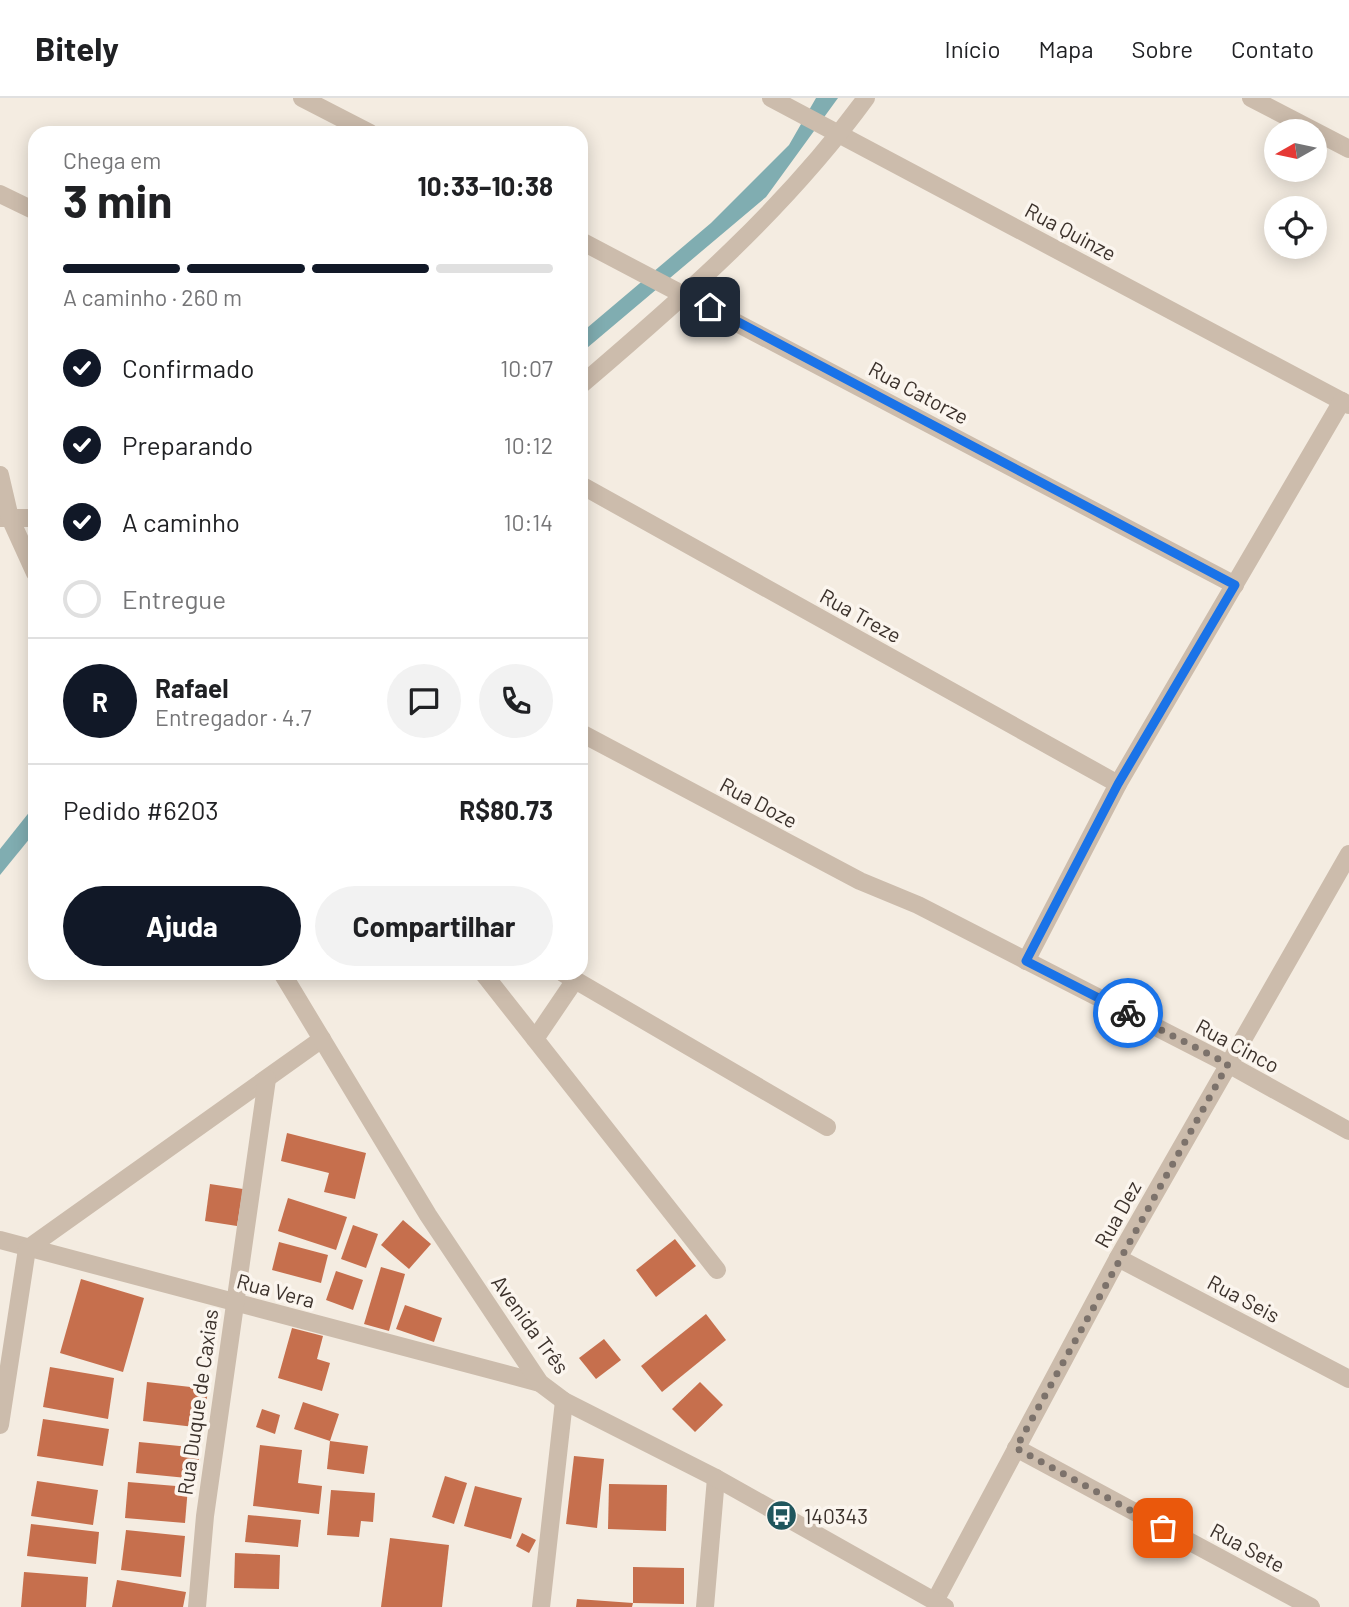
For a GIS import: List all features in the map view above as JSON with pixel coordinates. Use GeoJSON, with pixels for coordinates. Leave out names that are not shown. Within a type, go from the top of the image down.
{"type":"FeatureCollection","features":[{"type":"Feature","properties":{"kind":"street"},"geometry":{"type":"LineString","coordinates":[[302,98],[356,126]]}},
{"type":"Feature","properties":{"kind":"street"},"geometry":{"type":"LineString","coordinates":[[588,379],[729,256],[833,131],[866,98]]}},
{"type":"Feature","properties":{"kind":"street"},"geometry":{"type":"LineString","coordinates":[[1251,98],[1349,149]]}},
{"type":"Feature","properties":{"kind":"street","name":"Rua Quinze"},"geometry":{"type":"LineString","coordinates":[[778,102],[1345,403]]}},
{"type":"Feature","properties":{"kind":"street"},"geometry":{"type":"LineString","coordinates":[[0,194],[28,208]]}},
{"type":"Feature","properties":{"kind":"street","name":"Rua Catorze"},"geometry":{"type":"LineString","coordinates":[[588,245],[1235,585]]}},
{"type":"Feature","properties":{"kind":"street"},"geometry":{"type":"LineString","coordinates":[[1026,961],[1118,784],[1345,403]]}},
{"type":"Feature","properties":{"kind":"street"},"geometry":{"type":"LineString","coordinates":[[0,475],[5,518],[28,560]]}},
{"type":"Feature","properties":{"kind":"street","name":"Rua Treze"},"geometry":{"type":"LineString","coordinates":[[588,489],[1118,784]]}},
{"type":"Feature","properties":{"kind":"street"},"geometry":{"type":"LineString","coordinates":[[5,518],[28,518]]}},
{"type":"Feature","properties":{"kind":"street","name":"Rua Doze"},"geometry":{"type":"LineString","coordinates":[[588,737],[860,881],[918,905]]}},
{"type":"Feature","properties":{"kind":"street","name":"Rua Dez"},"geometry":{"type":"LineString","coordinates":[[940,1604],[1016,1448],[1118,1258],[1228,1064],[1342,883],[1349,854]]}},
{"type":"Feature","properties":{"kind":"street","name":"Rua Cinco"},"geometry":{"type":"LineString","coordinates":[[918,905],[1228,1064],[1349,1130]]}},
{"type":"Feature","properties":{"kind":"street","name":"Avenida Três"},"geometry":{"type":"LineString","coordinates":[[286,980],[428,1215],[540,1383],[564,1401],[716,1478],[940,1604]]}},
{"type":"Feature","properties":{"kind":"street"},"geometry":{"type":"LineString","coordinates":[[489,980],[717,1270]]}},
{"type":"Feature","properties":{"kind":"street"},"geometry":{"type":"LineString","coordinates":[[535,1039],[567,980]]}},
{"type":"Feature","properties":{"kind":"street"},"geometry":{"type":"LineString","coordinates":[[574,980],[827,1127]]}},
{"type":"Feature","properties":{"kind":"street"},"geometry":{"type":"LineString","coordinates":[[0,1425],[27,1249],[323,1039]]}},
{"type":"Feature","properties":{"kind":"street","name":"Rua Duque de Caxias"},"geometry":{"type":"LineString","coordinates":[[197,1607],[205,1516],[267,1079]]}},
{"type":"Feature","properties":{"kind":"street","name":"Rua Vera"},"geometry":{"type":"LineString","coordinates":[[0,1240],[540,1383]]}},
{"type":"Feature","properties":{"kind":"street","name":"Rua Seis"},"geometry":{"type":"LineString","coordinates":[[1118,1258],[1349,1379]]}},
{"type":"Feature","properties":{"kind":"street"},"geometry":{"type":"LineString","coordinates":[[541,1607],[564,1401]]}},
{"type":"Feature","properties":{"kind":"street","name":"Rua Sete"},"geometry":{"type":"LineString","coordinates":[[1016,1448],[1311,1607]]}},
{"type":"Feature","properties":{"kind":"street"},"geometry":{"type":"LineString","coordinates":[[705,1607],[716,1478]]}},
{"type":"Feature","properties":{"kind":"water"},"geometry":{"type":"Polygon","coordinates":[[[816,98],[838,98],[766,197],[588,347],[588,327],[711,223],[789,145],[816,98]]]}},
{"type":"Feature","properties":{"kind":"water"},"geometry":{"type":"Polygon","coordinates":[[[28,814],[28,841],[0,875],[0,849],[28,814]]]}},
{"type":"Feature","properties":{"kind":"building"},"geometry":{"type":"Polygon","coordinates":[[[287,1133],[366,1153],[355,1199],[324,1192],[329,1173],[281,1161],[287,1133]]]}},
{"type":"Feature","properties":{"kind":"building"},"geometry":{"type":"Polygon","coordinates":[[[210,1184],[243,1189],[237,1226],[205,1221],[210,1184]]]}},
{"type":"Feature","properties":{"kind":"building"},"geometry":{"type":"Polygon","coordinates":[[[288,1198],[347,1217],[336,1250],[278,1231],[288,1198]]]}},
{"type":"Feature","properties":{"kind":"building"},"geometry":{"type":"Polygon","coordinates":[[[403,1220],[431,1244],[409,1269],[381,1245],[403,1220]]]}},
{"type":"Feature","properties":{"kind":"building"},"geometry":{"type":"Polygon","coordinates":[[[353,1225],[378,1234],[366,1268],[341,1259],[353,1225]]]}},
{"type":"Feature","properties":{"kind":"building"},"geometry":{"type":"Polygon","coordinates":[[[675,1239],[696,1266],[656,1297],[636,1270],[675,1239]]]}},
{"type":"Feature","properties":{"kind":"building"},"geometry":{"type":"Polygon","coordinates":[[[279,1242],[328,1255],[321,1283],[272,1270],[279,1242]]]}},
{"type":"Feature","properties":{"kind":"building"},"geometry":{"type":"Polygon","coordinates":[[[381,1267],[405,1274],[389,1331],[364,1324],[381,1267]]]}},
{"type":"Feature","properties":{"kind":"building"},"geometry":{"type":"Polygon","coordinates":[[[336,1271],[363,1280],[353,1310],[326,1300],[336,1271]]]}},
{"type":"Feature","properties":{"kind":"building"},"geometry":{"type":"Polygon","coordinates":[[[81,1279],[144,1298],[123,1372],[60,1353],[81,1279]]]}},
{"type":"Feature","properties":{"kind":"building"},"geometry":{"type":"Polygon","coordinates":[[[405,1305],[442,1318],[434,1342],[396,1329],[405,1305]]]}},
{"type":"Feature","properties":{"kind":"building"},"geometry":{"type":"Polygon","coordinates":[[[706,1314],[726,1340],[662,1392],[641,1366],[706,1314]]]}},
{"type":"Feature","properties":{"kind":"building"},"geometry":{"type":"Polygon","coordinates":[[[292,1328],[323,1336],[317,1359],[330,1363],[322,1391],[278,1378],[292,1328]]]}},
{"type":"Feature","properties":{"kind":"building"},"geometry":{"type":"Polygon","coordinates":[[[604,1339],[621,1360],[596,1379],[579,1358],[604,1339]]]}},
{"type":"Feature","properties":{"kind":"building"},"geometry":{"type":"Polygon","coordinates":[[[50,1367],[114,1378],[108,1419],[43,1407],[50,1367]]]}},
{"type":"Feature","properties":{"kind":"building"},"geometry":{"type":"Polygon","coordinates":[[[147,1382],[208,1389],[203,1428],[143,1421],[147,1382]]]}},
{"type":"Feature","properties":{"kind":"building"},"geometry":{"type":"Polygon","coordinates":[[[700,1382],[723,1405],[695,1432],[672,1409],[700,1382]]]}},
{"type":"Feature","properties":{"kind":"building"},"geometry":{"type":"Polygon","coordinates":[[[303,1402],[339,1414],[330,1441],[294,1429],[303,1402]]]}},
{"type":"Feature","properties":{"kind":"building"},"geometry":{"type":"Polygon","coordinates":[[[262,1409],[280,1415],[275,1434],[256,1427],[262,1409]]]}},
{"type":"Feature","properties":{"kind":"building"},"geometry":{"type":"Polygon","coordinates":[[[43,1419],[109,1429],[103,1466],[37,1456],[43,1419]]]}},
{"type":"Feature","properties":{"kind":"building"},"geometry":{"type":"Polygon","coordinates":[[[330,1441],[368,1446],[364,1474],[327,1469],[330,1441]]]}},
{"type":"Feature","properties":{"kind":"building"},"geometry":{"type":"Polygon","coordinates":[[[139,1442],[200,1448],[197,1479],[136,1473],[139,1442]]]}},
{"type":"Feature","properties":{"kind":"building"},"geometry":{"type":"Polygon","coordinates":[[[260,1445],[302,1450],[298,1483],[322,1486],[319,1514],[253,1506],[260,1445]]]}},
{"type":"Feature","properties":{"kind":"building"},"geometry":{"type":"Polygon","coordinates":[[[574,1456],[604,1459],[597,1528],[566,1524],[574,1456]]]}},
{"type":"Feature","properties":{"kind":"building"},"geometry":{"type":"Polygon","coordinates":[[[445,1476],[467,1483],[454,1524],[432,1517],[445,1476]]]}},
{"type":"Feature","properties":{"kind":"building"},"geometry":{"type":"Polygon","coordinates":[[[37,1481],[98,1490],[93,1525],[31,1516],[37,1481]]]}},
{"type":"Feature","properties":{"kind":"building"},"geometry":{"type":"Polygon","coordinates":[[[128,1482],[188,1487],[185,1523],[125,1518],[128,1482]]]}},
{"type":"Feature","properties":{"kind":"building"},"geometry":{"type":"Polygon","coordinates":[[[609,1484],[667,1485],[666,1531],[608,1529],[609,1484]]]}},
{"type":"Feature","properties":{"kind":"building"},"geometry":{"type":"Polygon","coordinates":[[[475,1486],[522,1498],[511,1539],[464,1526],[475,1486]]]}},
{"type":"Feature","properties":{"kind":"building"},"geometry":{"type":"Polygon","coordinates":[[[331,1490],[375,1493],[373,1522],[361,1521],[359,1537],[327,1535],[331,1490]]]}},
{"type":"Feature","properties":{"kind":"building"},"geometry":{"type":"Polygon","coordinates":[[[248,1515],[301,1520],[298,1547],[245,1542],[248,1515]]]}},
{"type":"Feature","properties":{"kind":"building"},"geometry":{"type":"Polygon","coordinates":[[[31,1524],[99,1532],[96,1564],[27,1556],[31,1524]]]}},
{"type":"Feature","properties":{"kind":"building"},"geometry":{"type":"Polygon","coordinates":[[[126,1530],[185,1536],[181,1577],[121,1570],[126,1530]]]}},
{"type":"Feature","properties":{"kind":"building"},"geometry":{"type":"Polygon","coordinates":[[[522,1533],[536,1540],[529,1553],[516,1546],[522,1533]]]}},
{"type":"Feature","properties":{"kind":"building"},"geometry":{"type":"Polygon","coordinates":[[[390,1538],[449,1545],[442,1607],[381,1607],[390,1538]]]}},
{"type":"Feature","properties":{"kind":"building"},"geometry":{"type":"Polygon","coordinates":[[[235,1553],[280,1555],[279,1589],[234,1588],[235,1553]]]}},
{"type":"Feature","properties":{"kind":"building"},"geometry":{"type":"Polygon","coordinates":[[[633,1567],[684,1568],[684,1604],[633,1603],[633,1567]]]}},
{"type":"Feature","properties":{"kind":"building"},"geometry":{"type":"Polygon","coordinates":[[[24,1572],[88,1577],[86,1607],[21,1607],[24,1572]]]}},
{"type":"Feature","properties":{"kind":"building"},"geometry":{"type":"Polygon","coordinates":[[[117,1580],[186,1592],[183,1607],[112,1607],[117,1580]]]}},
{"type":"Feature","properties":{"kind":"building"},"geometry":{"type":"Polygon","coordinates":[[[577,1599],[633,1603],[632,1607],[576,1607],[577,1599]]]}},
{"type":"Feature","properties":{"kind":"way so far"},"geometry":{"type":"LineString","coordinates":[[1128,1013],[1228,1064],[1118,1258],[1016,1448],[1163,1528]]}},
{"type":"Feature","properties":{"kind":"place","name":"140343"},"geometry":{"type":"Point","coordinates":[781,1515]}},
{"type":"Feature","properties":{"kind":"route"},"geometry":{"type":"LineString","coordinates":[[710,307],[1235,585],[1118,784],[1026,961],[1128,1013]]}}]}
